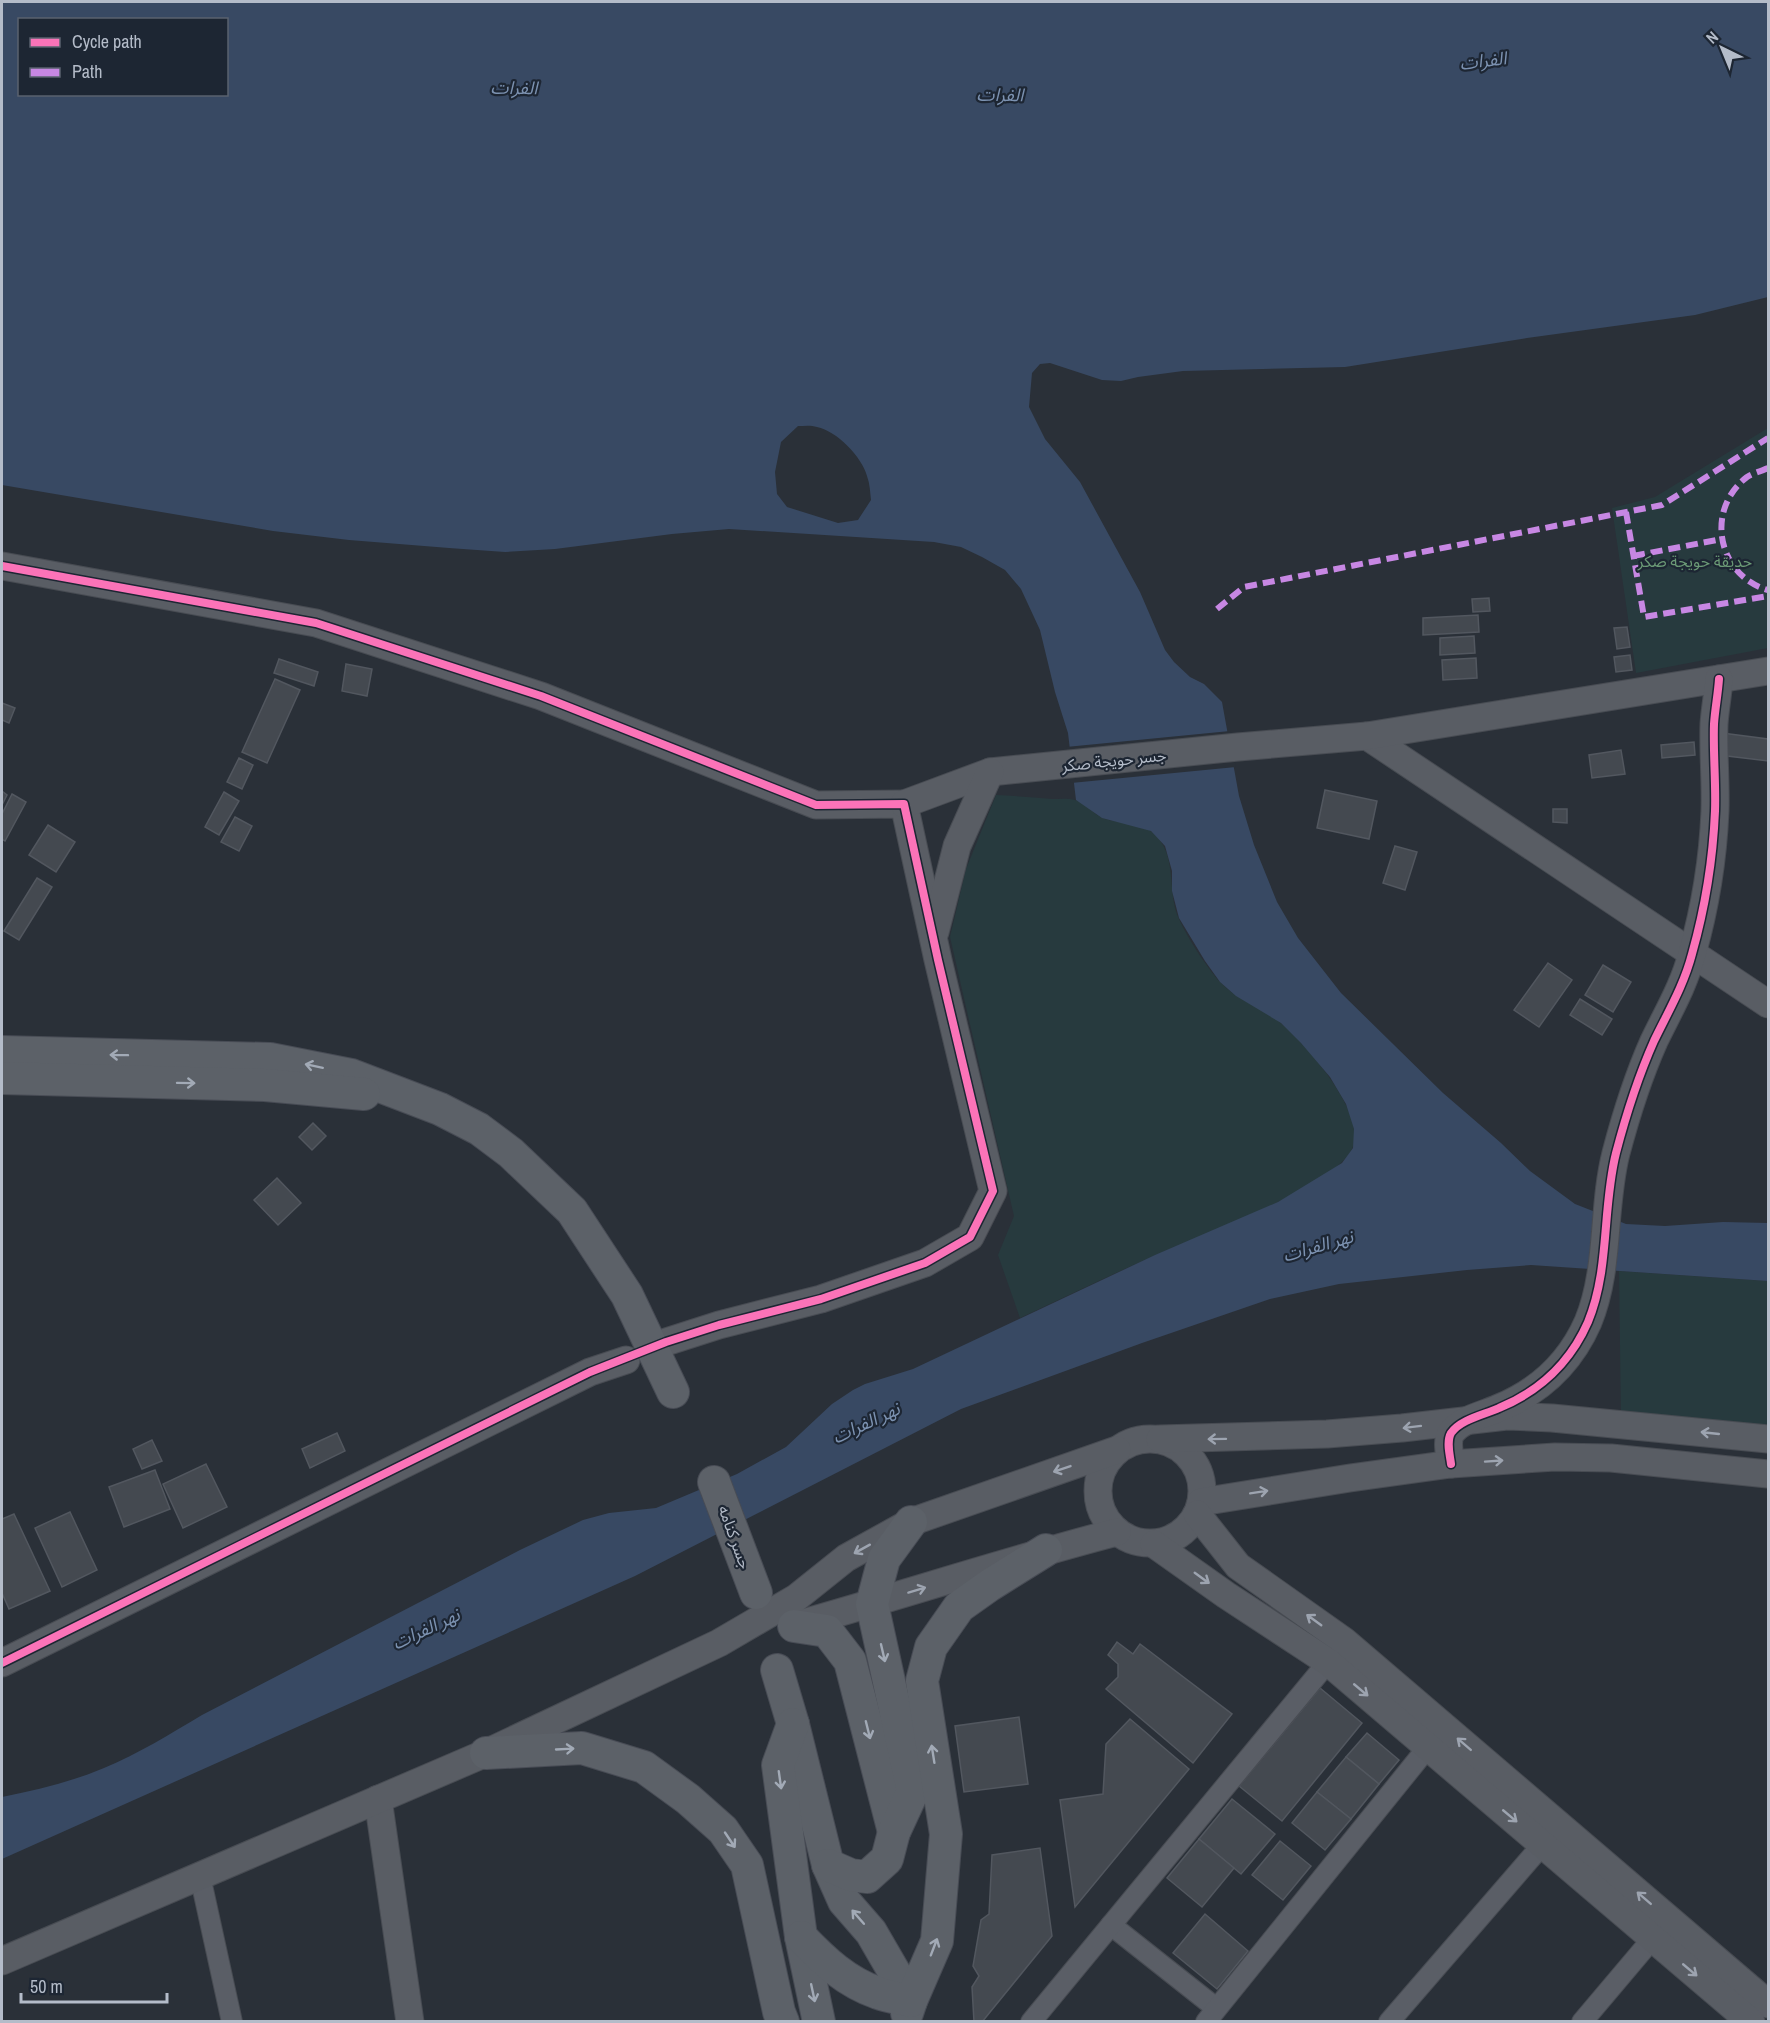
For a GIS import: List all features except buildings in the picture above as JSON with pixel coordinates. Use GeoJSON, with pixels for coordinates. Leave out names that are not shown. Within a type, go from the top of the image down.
{"type":"FeatureCollection","features":[{"type":"Feature","properties":{"kind":"main road"},"geometry":{"type":"LineString","coordinates":[[2,1052],[270,1059],[351,1075],[409,1096],[479,1129],[511,1153],[572,1211],[627,1295],[674,1392]]}},
{"type":"Feature","properties":{"kind":"main road"},"geometry":{"type":"LineString","coordinates":[[2,1078],[266,1085],[409,1096]]}},
{"type":"Feature","properties":{"kind":"main road","name":"جسر كنامه"},"geometry":{"type":"LineString","coordinates":[[714,1482],[756,1593]]}},
{"type":"Feature","properties":{"kind":"main road"},"geometry":{"type":"LineString","coordinates":[[828,1865],[851,1875],[867,1877],[887,1859],[894,1832],[913,1791],[872,1604],[884,1559],[911,1522]]}},
{"type":"Feature","properties":{"kind":"main road"},"geometry":{"type":"LineString","coordinates":[[907,2011],[937,1941],[946,1834],[922,1681],[931,1647],[959,1607],[1046,1550]]}},
{"type":"Feature","properties":{"kind":"main road"},"geometry":{"type":"LineString","coordinates":[[794,1626],[827,1631],[850,1661],[894,1832]]}},
{"type":"Feature","properties":{"kind":"main road"},"geometry":{"type":"LineString","coordinates":[[777,1670],[793,1724],[828,1865],[844,1901],[871,1932],[907,2011]]}},
{"type":"Feature","properties":{"kind":"main road"},"geometry":{"type":"LineString","coordinates":[[793,1724],[778,1765],[801,1937],[819,2022]]}},
{"type":"Feature","properties":{"kind":"main road"},"geometry":{"type":"LineString","coordinates":[[486,1753],[582,1748],[644,1767],[688,1799],[723,1830],[747,1865],[783,2022]]}},
{"type":"Feature","properties":{"kind":"main road"},"geometry":{"type":"LineString","coordinates":[[801,1937],[825,1962],[849,1980],[907,2011]]}},
{"type":"Feature","properties":{"kind":"street","name":"جسر حويجة صكر"},"geometry":{"type":"LineString","coordinates":[[2,566],[316,623],[541,696],[816,805],[904,804],[990,772],[1367,736],[1768,671]]}},
{"type":"Feature","properties":{"kind":"street"},"geometry":{"type":"LineString","coordinates":[[1451,1464],[1449,1440],[1451,1434],[1467,1420],[1498,1409],[1523,1396],[1566,1361],[1590,1317],[1597,1296],[1609,1188],[1621,1132],[1636,1086],[1683,981],[1693,952],[1712,846],[1715,811],[1714,723],[1719,679]]}},
{"type":"Feature","properties":{"kind":"street"},"geometry":{"type":"LineString","coordinates":[[1367,736],[1768,1004]]}},
{"type":"Feature","properties":{"kind":"street"},"geometry":{"type":"LineString","coordinates":[[933,938],[957,846],[990,772]]}},
{"type":"Feature","properties":{"kind":"street"},"geometry":{"type":"LineString","coordinates":[[666,1342],[719,1325],[821,1299],[925,1263],[970,1237],[993,1191],[904,804]]}},
{"type":"Feature","properties":{"kind":"street"},"geometry":{"type":"LineString","coordinates":[[2,1663],[579,1377],[626,1360]]}},
{"type":"Feature","properties":{"kind":"street"},"geometry":{"type":"LineString","coordinates":[[2,1962],[486,1753],[719,1643],[796,1598],[846,1558],[911,1522],[1117,1450],[1130,1443],[1145,1439],[1294,1436],[1402,1428],[1507,1416],[1552,1418],[1768,1439]]}},
{"type":"Feature","properties":{"kind":"street"},"geometry":{"type":"LineString","coordinates":[[1117,1450],[1107,1461],[1100,1476],[1098,1491],[1100,1506],[1106,1520],[1117,1532],[1128,1539],[1154,1544],[1172,1539],[1187,1529],[1199,1508],[1202,1485],[1198,1468],[1188,1454],[1174,1444],[1160,1439]]}},
{"type":"Feature","properties":{"kind":"street"},"geometry":{"type":"LineString","coordinates":[[1199,1508],[1350,1478],[1451,1464],[1554,1457],[1611,1458],[1768,1474]]}},
{"type":"Feature","properties":{"kind":"street"},"geometry":{"type":"LineString","coordinates":[[1199,1508],[1238,1566],[1344,1641],[1768,2004]]}},
{"type":"Feature","properties":{"kind":"street"},"geometry":{"type":"LineString","coordinates":[[719,1643],[794,1626],[1046,1550],[1117,1532]]}},
{"type":"Feature","properties":{"kind":"street"},"geometry":{"type":"LineString","coordinates":[[1154,1544],[1328,1662],[1751,2022]]}},
{"type":"Feature","properties":{"kind":"street"},"geometry":{"type":"LineString","coordinates":[[1031,2022],[1328,1662]]}},
{"type":"Feature","properties":{"kind":"street"},"geometry":{"type":"LineString","coordinates":[[1111,1925],[1211,2015],[1428,1747]]}},
{"type":"Feature","properties":{"kind":"street"},"geometry":{"type":"LineString","coordinates":[[378,1799],[410,2022]]}},
{"type":"Feature","properties":{"kind":"street"},"geometry":{"type":"LineString","coordinates":[[1389,2022],[1543,1845]]}},
{"type":"Feature","properties":{"kind":"street"},"geometry":{"type":"LineString","coordinates":[[200,1876],[232,2022]]}},
{"type":"Feature","properties":{"kind":"street"},"geometry":{"type":"LineString","coordinates":[[1582,2022],[1653,1938]]}},
{"type":"Feature","properties":{"kind":"green space","name":"حديقة حويجة صكر"},"geometry":{"type":"Polygon","coordinates":[[[1768,428],[1768,648],[1636,673],[1612,508],[1655,497],[1768,428]]]}},
{"type":"Feature","properties":{"kind":"green space"},"geometry":{"type":"Polygon","coordinates":[[[996,795],[1075,800],[1103,818],[1141,826],[1152,832],[1166,851],[1175,908],[1198,952],[1227,989],[1275,1018],[1305,1047],[1344,1100],[1352,1118],[1355,1135],[1352,1149],[1340,1164],[1293,1195],[1122,1270],[1020,1318],[998,1255],[1014,1216],[950,937],[966,869],[996,795]]]}},
{"type":"Feature","properties":{"kind":"green space"},"geometry":{"type":"Polygon","coordinates":[[[1619,1271],[1768,1281],[1768,1429],[1621,1416],[1619,1271]]]}},
{"type":"Feature","properties":{"kind":"water"},"geometry":{"type":"Polygon","coordinates":[[[2,2],[1768,2],[1768,297],[1695,315],[1527,338],[1345,367],[1183,371],[1121,381],[1102,380],[1050,363],[1040,364],[1032,373],[1029,407],[1045,439],[1080,482],[1140,592],[1165,650],[1190,677],[1204,684],[1222,702],[1239,796],[1254,845],[1277,902],[1298,938],[1341,993],[1443,1093],[1530,1171],[1575,1204],[1626,1224],[1665,1226],[1723,1222],[1768,1223],[1768,1281],[1531,1265],[1339,1284],[1270,1299],[961,1409],[635,1576],[2,1859],[2,1797],[66,1781],[117,1762],[202,1715],[520,1550],[583,1520],[609,1513],[656,1508],[737,1474],[786,1447],[832,1404],[853,1390],[913,1369],[1155,1255],[1278,1202],[1342,1163],[1353,1148],[1354,1129],[1346,1104],[1330,1077],[1281,1023],[1236,996],[1220,982],[1205,961],[1179,918],[1172,891],[1172,871],[1165,846],[1151,831],[1102,818],[1076,800],[1068,733],[1040,630],[1021,589],[1005,570],[961,547],[934,542],[729,529],[555,549],[505,552],[349,540],[273,531],[2,485],[2,2]],[[798,426],[781,442],[775,472],[777,494],[787,507],[838,523],[858,520],[871,500],[868,479],[860,461],[848,446],[833,434],[825,429],[798,426]]]}},
{"type":"Feature","properties":{"kind":"pier"},"geometry":{"type":"Polygon","coordinates":[[[1230,731],[1236,767],[1071,783],[1066,747],[1230,731]]]}},
{"type":"Feature","properties":{"kind":"marked path"},"geometry":{"type":"LineString","coordinates":[[1217,609],[1244,587],[1662,505],[1768,438]]}},
{"type":"Feature","properties":{"kind":"marked path"},"geometry":{"type":"LineString","coordinates":[[1768,468],[1747,477],[1734,491],[1725,507],[1722,524],[1723,541],[1728,557],[1738,571],[1751,582],[1768,590]]}},
{"type":"Feature","properties":{"kind":"marked path"},"geometry":{"type":"LineString","coordinates":[[1626,512],[1644,617],[1768,596]]}},
{"type":"Feature","properties":{"kind":"marked path"},"geometry":{"type":"LineString","coordinates":[[1633,556],[1722,539]]}},
{"type":"Feature","properties":{"kind":"cycle path"},"geometry":{"type":"LineString","coordinates":[[2,566],[316,623],[541,696],[816,805],[904,804],[938,960],[993,1191],[970,1237],[925,1263],[821,1299],[719,1325],[666,1342],[590,1372],[2,1663]]}},
{"type":"Feature","properties":{"kind":"cycle path"},"geometry":{"type":"LineString","coordinates":[[1451,1464],[1449,1444],[1451,1433],[1455,1428],[1514,1401],[1552,1374],[1563,1363],[1581,1337],[1595,1302],[1603,1260],[1609,1195],[1616,1153],[1643,1068],[1680,988],[1697,937],[1714,829],[1714,724],[1719,679]]}},
{"type":"Feature","properties":{"kind":"water label","name":"الفرات"},"geometry":{"type":"Point","coordinates":[1483,61]}},
{"type":"Feature","properties":{"kind":"water label","name":"الفرات"},"geometry":{"type":"Point","coordinates":[514,88]}},
{"type":"Feature","properties":{"kind":"water label","name":"الفرات"},"geometry":{"type":"Point","coordinates":[1000,95]}},
{"type":"Feature","properties":{"kind":"water label","name":"نهر الفرات"},"geometry":{"type":"Point","coordinates":[1318,1246]}},
{"type":"Feature","properties":{"kind":"water label","name":"نهر الفرات"},"geometry":{"type":"Point","coordinates":[866,1423]}},
{"type":"Feature","properties":{"kind":"water label","name":"نهر الفرات"},"geometry":{"type":"Point","coordinates":[426,1629]}}]}
